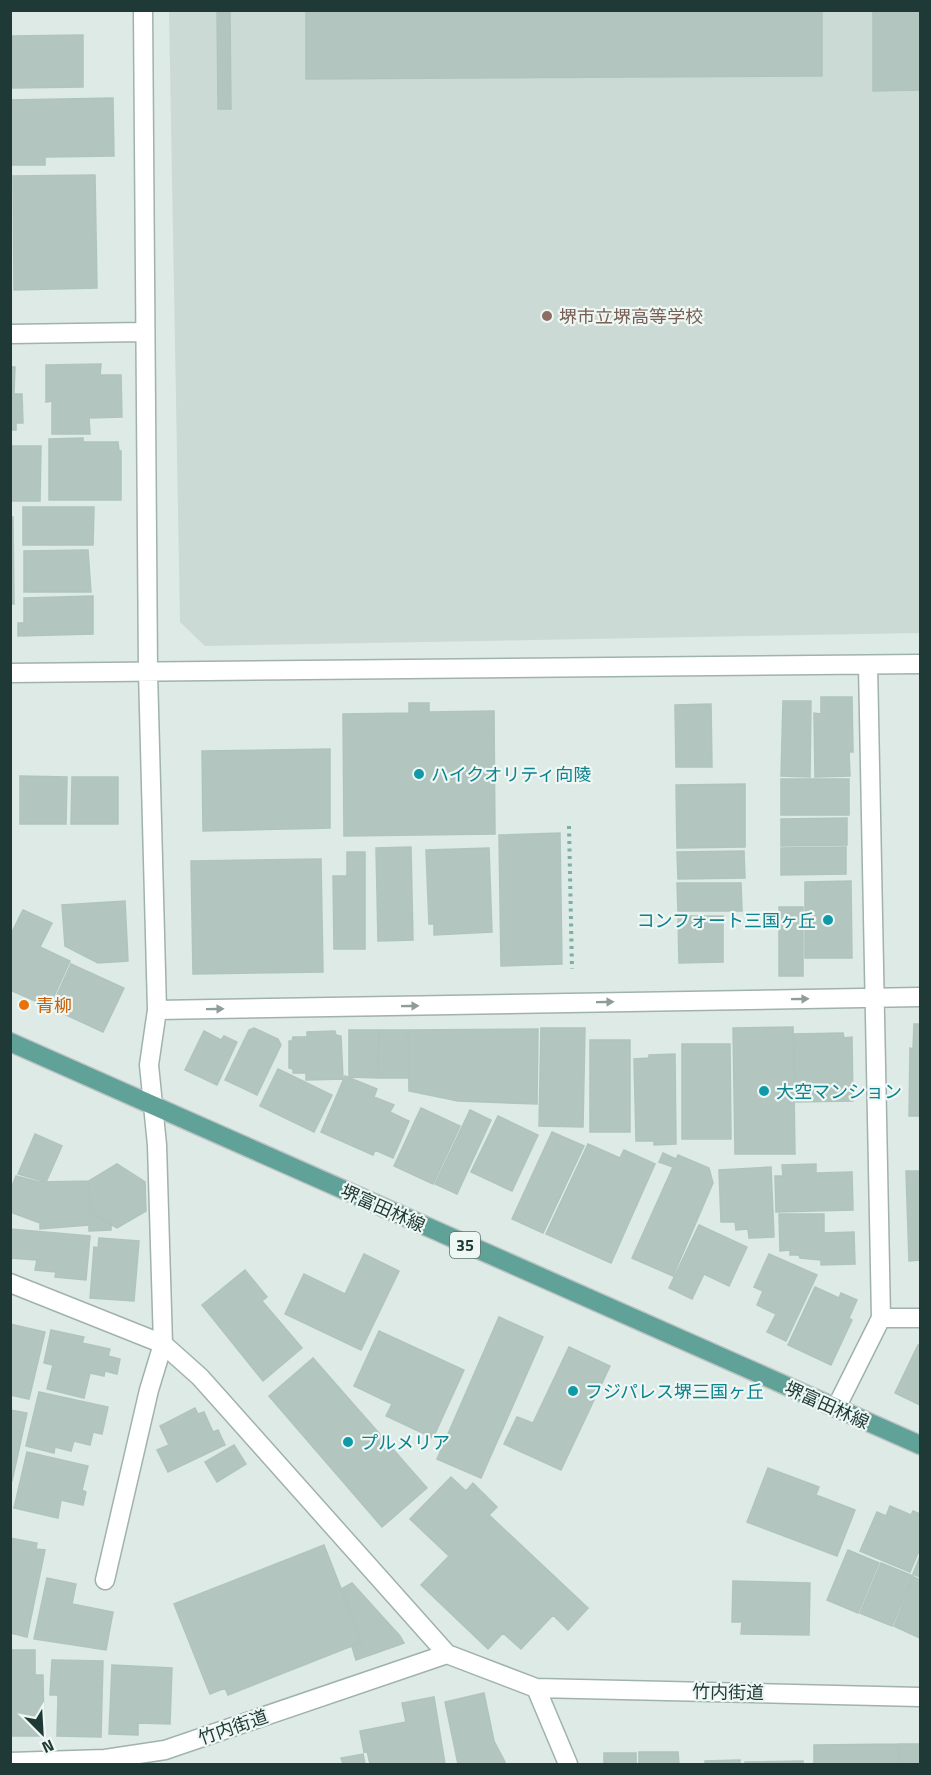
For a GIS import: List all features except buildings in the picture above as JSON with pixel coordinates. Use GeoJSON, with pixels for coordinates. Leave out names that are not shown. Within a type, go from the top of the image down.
{"type":"FeatureCollection","features":[{"type":"Feature","properties":{"kind":"main road","name":"堺富田林線"},"geometry":{"type":"LineString","coordinates":[[10,1042],[921,1445]]}},
{"type":"Feature","properties":{"kind":"street"},"geometry":{"type":"LineString","coordinates":[[105,1580],[149,1390],[163,1344],[157,1145],[151,1106],[149,1065],[157,1010],[148,672],[143,10]]}},
{"type":"Feature","properties":{"kind":"street"},"geometry":{"type":"LineString","coordinates":[[10,334],[144,332]]}},
{"type":"Feature","properties":{"kind":"street"},"geometry":{"type":"LineString","coordinates":[[10,673],[921,664]]}},
{"type":"Feature","properties":{"kind":"street"},"geometry":{"type":"LineString","coordinates":[[836,1408],[881,1318],[868,665]]}},
{"type":"Feature","properties":{"kind":"street"},"geometry":{"type":"LineString","coordinates":[[157,1010],[921,997]]}},
{"type":"Feature","properties":{"kind":"street"},"geometry":{"type":"LineString","coordinates":[[10,1284],[163,1344],[200,1377],[447,1654]]}},
{"type":"Feature","properties":{"kind":"street"},"geometry":{"type":"LineString","coordinates":[[881,1318],[921,1318]]}},
{"type":"Feature","properties":{"kind":"street","name":"竹内街道"},"geometry":{"type":"LineString","coordinates":[[10,1762],[105,1759],[165,1750],[447,1654],[536,1688],[921,1697]]}},
{"type":"Feature","properties":{"kind":"street"},"geometry":{"type":"LineString","coordinates":[[536,1688],[568,1764]]}},
{"type":"Feature","properties":{"kind":"path"},"geometry":{"type":"LineString","coordinates":[[569,826],[573,1003]]}},
{"type":"Feature","properties":{"kind":"shaded area","name":"堺市立堺高等学校"},"geometry":{"type":"Polygon","coordinates":[[[169,11],[920,11],[920,633],[205,646],[180,622],[169,11]]]}},
{"type":"Feature","properties":{"kind":"place","name":"堺市立堺高等学校"},"geometry":{"type":"Point","coordinates":[547,316]}},
{"type":"Feature","properties":{"kind":"place","name":"ハイクオリティ向陵"},"geometry":{"type":"Point","coordinates":[419,774]}},
{"type":"Feature","properties":{"kind":"place","name":"コンフォート三国ヶ丘"},"geometry":{"type":"Point","coordinates":[828,920]}},
{"type":"Feature","properties":{"kind":"place","name":"青柳"},"geometry":{"type":"Point","coordinates":[24,1005]}},
{"type":"Feature","properties":{"kind":"place","name":"大空マンション"},"geometry":{"type":"Point","coordinates":[764,1091]}},
{"type":"Feature","properties":{"kind":"place","name":"フジパレス堺三国ヶ丘"},"geometry":{"type":"Point","coordinates":[573,1391]}},
{"type":"Feature","properties":{"kind":"place","name":"プルメリア"},"geometry":{"type":"Point","coordinates":[348,1442]}}]}
